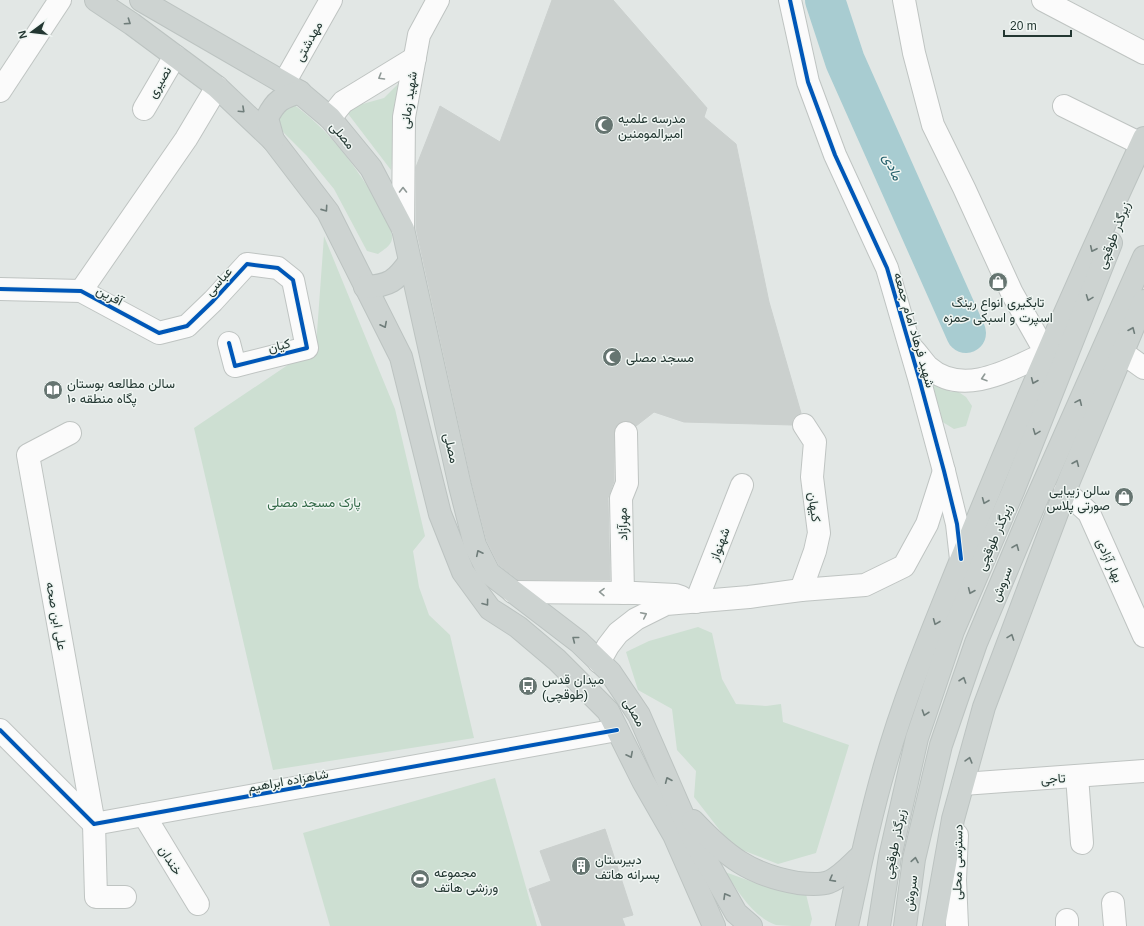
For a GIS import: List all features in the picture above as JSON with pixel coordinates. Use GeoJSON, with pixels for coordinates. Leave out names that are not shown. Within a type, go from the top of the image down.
{"type":"FeatureCollection","features":[{"type":"Feature","properties":{"kind":"main road","name":"مصلی"},"geometry":{"type":"LineString","coordinates":[[96,0],[217,87],[273,140],[328,212],[401,358],[440,514],[462,572],[490,609],[518,627],[557,660],[608,711],[643,781],[674,835],[714,926]]}},
{"type":"Feature","properties":{"kind":"main road","name":"مصلی"},"geometry":{"type":"LineString","coordinates":[[141,0],[292,87],[330,118],[371,168],[403,229],[475,545],[489,573],[579,642],[610,672],[639,715],[691,834],[736,913],[751,926]]}},
{"type":"Feature","properties":{"kind":"main road"},"geometry":{"type":"LineString","coordinates":[[273,140],[267,118],[273,106],[284,97],[292,87]]}},
{"type":"Feature","properties":{"kind":"main road"},"geometry":{"type":"LineString","coordinates":[[847,926],[862,855],[884,768],[916,673],[961,559],[1046,353],[1143,146]]}},
{"type":"Feature","properties":{"kind":"main road","name":"زیرگذر طوقچی"},"geometry":{"type":"LineString","coordinates":[[879,926],[890,857],[917,738],[953,631],[1013,491],[1143,146]]}},
{"type":"Feature","properties":{"kind":"main road","name":"سروش"},"geometry":{"type":"LineString","coordinates":[[905,926],[914,860],[941,744],[976,643],[1034,505],[1144,257]]}},
{"type":"Feature","properties":{"kind":"main road"},"geometry":{"type":"LineString","coordinates":[[365,287],[380,287],[390,283],[400,275],[410,261]]}},
{"type":"Feature","properties":{"kind":"main road"},"geometry":{"type":"LineString","coordinates":[[934,926],[953,819],[984,707],[1065,491],[1144,301]]}},
{"type":"Feature","properties":{"kind":"main road"},"geometry":{"type":"LineString","coordinates":[[678,805],[716,845],[752,870],[786,881],[805,884],[828,883],[846,870],[862,855]]}},
{"type":"Feature","properties":{"kind":"street"},"geometry":{"type":"LineString","coordinates":[[0,91],[60,0]]}},
{"type":"Feature","properties":{"kind":"street","name":"مهدشتی"},"geometry":{"type":"LineString","coordinates":[[292,87],[331,0]]}},
{"type":"Feature","properties":{"kind":"street","name":"شهید زمانی"},"geometry":{"type":"LineString","coordinates":[[403,229],[404,117],[420,35],[438,0]]}},
{"type":"Feature","properties":{"kind":"street","name":"شهید فرهاد امام جمعه"},"geometry":{"type":"LineString","coordinates":[[790,0],[808,82],[835,155],[887,268],[944,471],[957,524],[961,559]]}},
{"type":"Feature","properties":{"kind":"street"},"geometry":{"type":"LineString","coordinates":[[904,0],[914,53],[932,125],[964,188],[1012,293],[1046,353]]}},
{"type":"Feature","properties":{"kind":"street"},"geometry":{"type":"LineString","coordinates":[[1043,0],[1144,53]]}},
{"type":"Feature","properties":{"kind":"street","name":"نصیری"},"geometry":{"type":"LineString","coordinates":[[144,109],[174,56]]}},
{"type":"Feature","properties":{"kind":"street"},"geometry":{"type":"LineString","coordinates":[[330,118],[343,102],[415,58]]}},
{"type":"Feature","properties":{"kind":"street"},"geometry":{"type":"LineString","coordinates":[[81,291],[186,139],[217,87]]}},
{"type":"Feature","properties":{"kind":"street"},"geometry":{"type":"LineString","coordinates":[[1064,106],[1143,146]]}},
{"type":"Feature","properties":{"kind":"street","name":"عباسی"},"geometry":{"type":"LineString","coordinates":[[159,333],[187,326],[213,301],[247,264],[278,268],[293,280]]}},
{"type":"Feature","properties":{"kind":"street","name":"کیان"},"geometry":{"type":"LineString","coordinates":[[229,343],[235,366],[307,348],[293,280]]}},
{"type":"Feature","properties":{"kind":"street","name":"آفرین"},"geometry":{"type":"LineString","coordinates":[[0,290],[81,291],[159,333]]}},
{"type":"Feature","properties":{"kind":"street","name":"شهید فرهاد امام جمعه"},"geometry":{"type":"LineString","coordinates":[[910,346],[929,367],[956,381],[974,381],[1009,370],[1046,353]]}},
{"type":"Feature","properties":{"kind":"street"},"geometry":{"type":"LineString","coordinates":[[1123,352],[1144,368]]}},
{"type":"Feature","properties":{"kind":"street","name":"کیهان"},"geometry":{"type":"LineString","coordinates":[[801,590],[815,551],[819,533],[812,477],[815,442],[804,425]]}},
{"type":"Feature","properties":{"kind":"street","name":"علی ابن صحه"},"geometry":{"type":"LineString","coordinates":[[70,433],[28,455],[94,824]]}},
{"type":"Feature","properties":{"kind":"street","name":"مهرآزاد"},"geometry":{"type":"LineString","coordinates":[[623,593],[621,498],[627,483],[626,433]]}},
{"type":"Feature","properties":{"kind":"street"},"geometry":{"type":"LineString","coordinates":[[599,662],[618,633],[636,619],[666,604],[865,585],[904,566],[927,524],[944,471]]}},
{"type":"Feature","properties":{"kind":"street","name":"شهنواز"},"geometry":{"type":"LineString","coordinates":[[696,602],[742,485]]}},
{"type":"Feature","properties":{"kind":"street","name":"بهار آزادی"},"geometry":{"type":"LineString","coordinates":[[1065,491],[1089,513],[1142,625]]}},
{"type":"Feature","properties":{"kind":"street"},"geometry":{"type":"LineString","coordinates":[[513,592],[674,595],[696,602]]}},
{"type":"Feature","properties":{"kind":"street"},"geometry":{"type":"LineString","coordinates":[[0,730],[94,824],[96,897],[125,897]]}},
{"type":"Feature","properties":{"kind":"street","name":"شاهزاده ابراهیم"},"geometry":{"type":"LineString","coordinates":[[94,824],[617,730]]}},
{"type":"Feature","properties":{"kind":"street","name":"تاجی"},"geometry":{"type":"LineString","coordinates":[[961,791],[1077,776],[1144,771]]}},
{"type":"Feature","properties":{"kind":"street"},"geometry":{"type":"LineString","coordinates":[[1077,776],[1082,843]]}},
{"type":"Feature","properties":{"kind":"street","name":"دسترسی محلی"},"geometry":{"type":"LineString","coordinates":[[957,926],[955,880],[961,791]]}},
{"type":"Feature","properties":{"kind":"street","name":"خندان"},"geometry":{"type":"LineString","coordinates":[[144,815],[198,904]]}},
{"type":"Feature","properties":{"kind":"street"},"geometry":{"type":"LineString","coordinates":[[1113,904],[1115,926]]}},
{"type":"Feature","properties":{"kind":"green space"},"geometry":{"type":"Polygon","coordinates":[[[399,83],[391,170],[346,111],[359,105],[384,98],[399,83]]]}},
{"type":"Feature","properties":{"kind":"green space"},"geometry":{"type":"Polygon","coordinates":[[[290,102],[317,124],[341,150],[362,178],[384,215],[390,227],[392,239],[388,246],[378,254],[367,251],[334,189],[307,156],[284,133],[277,122],[290,102]]]}},
{"type":"Feature","properties":{"kind":"green space","name":"پارک مسجد مصلی"},"geometry":{"type":"Polygon","coordinates":[[[324,236],[395,409],[425,536],[413,551],[419,587],[429,615],[450,635],[474,738],[273,770],[194,428],[316,346],[324,236]]]}},
{"type":"Feature","properties":{"kind":"green space"},"geometry":{"type":"Polygon","coordinates":[[[928,378],[951,392],[957,391],[966,397],[972,406],[966,426],[954,429],[941,421],[928,378]]]}},
{"type":"Feature","properties":{"kind":"green space"},"geometry":{"type":"Polygon","coordinates":[[[698,627],[712,633],[722,679],[736,704],[766,706],[781,704],[783,722],[849,745],[816,853],[778,864],[732,846],[694,797],[696,771],[677,750],[672,709],[638,690],[626,652],[649,641],[698,627]]]}},
{"type":"Feature","properties":{"kind":"green space","name":"مجموعه ورزشی هاتف"},"geometry":{"type":"Polygon","coordinates":[[[495,778],[537,926],[330,926],[303,833],[495,778]]]}},
{"type":"Feature","properties":{"kind":"green space"},"geometry":{"type":"Polygon","coordinates":[[[725,872],[767,887],[806,894],[812,919],[810,926],[776,925],[760,916],[747,903],[725,872]]]}},
{"type":"Feature","properties":{"kind":"building","name":"مسجد مصلی"},"geometry":{"type":"Polygon","coordinates":[[[552,0],[613,0],[707,108],[704,117],[736,144],[769,302],[801,413],[793,419],[792,425],[684,422],[654,412],[636,426],[626,421],[619,423],[615,427],[614,433],[614,481],[608,498],[610,580],[518,580],[499,565],[487,541],[472,483],[416,228],[416,167],[440,106],[500,142],[552,0]]]}},
{"type":"Feature","properties":{"kind":"building","name":"دبیرستان پسرانه هاتف"},"geometry":{"type":"Polygon","coordinates":[[[605,829],[633,915],[622,918],[625,926],[542,926],[529,889],[551,881],[540,851],[605,829]]]}},
{"type":"Feature","properties":{"kind":"waterway","name":"مادی"},"geometry":{"type":"LineString","coordinates":[[825,0],[845,61],[966,333]]}},
{"type":"Feature","properties":{"kind":"cycle path"},"geometry":{"type":"LineString","coordinates":[[790,0],[808,82],[835,155],[887,268],[944,471],[957,524],[961,559]]}},
{"type":"Feature","properties":{"kind":"cycle path"},"geometry":{"type":"LineString","coordinates":[[0,289],[81,291],[159,333],[187,326],[213,301],[247,264],[278,268],[293,280],[307,348],[235,366],[229,343]]}},
{"type":"Feature","properties":{"kind":"cycle path"},"geometry":{"type":"LineString","coordinates":[[0,730],[94,824],[617,730]]}},
{"type":"Feature","properties":{"kind":"place","name":"مدرسه علمیه امیرالمومنین"},"geometry":{"type":"Point","coordinates":[604,125]}},
{"type":"Feature","properties":{"kind":"place","name":"تابگیری انواع رینگ اسپرت و اسبکی حمزه"},"geometry":{"type":"Point","coordinates":[998,282]}},
{"type":"Feature","properties":{"kind":"place","name":"مسجد مصلی"},"geometry":{"type":"Point","coordinates":[612,357]}},
{"type":"Feature","properties":{"kind":"place","name":"سالن مطالعه بوستان پگاه منطقه ۱۰"},"geometry":{"type":"Point","coordinates":[53,390]}},
{"type":"Feature","properties":{"kind":"place","name":"سالن زیبایی صورتی پلاس"},"geometry":{"type":"Point","coordinates":[1124,497]}},
{"type":"Feature","properties":{"kind":"place","name":"میدان قدس (طوقچی)"},"geometry":{"type":"Point","coordinates":[528,686]}},
{"type":"Feature","properties":{"kind":"place","name":"دبیرستان پسرانه هاتف"},"geometry":{"type":"Point","coordinates":[581,866]}},
{"type":"Feature","properties":{"kind":"place","name":"مجموعه ورزشی هاتف"},"geometry":{"type":"Point","coordinates":[420,879]}}]}
